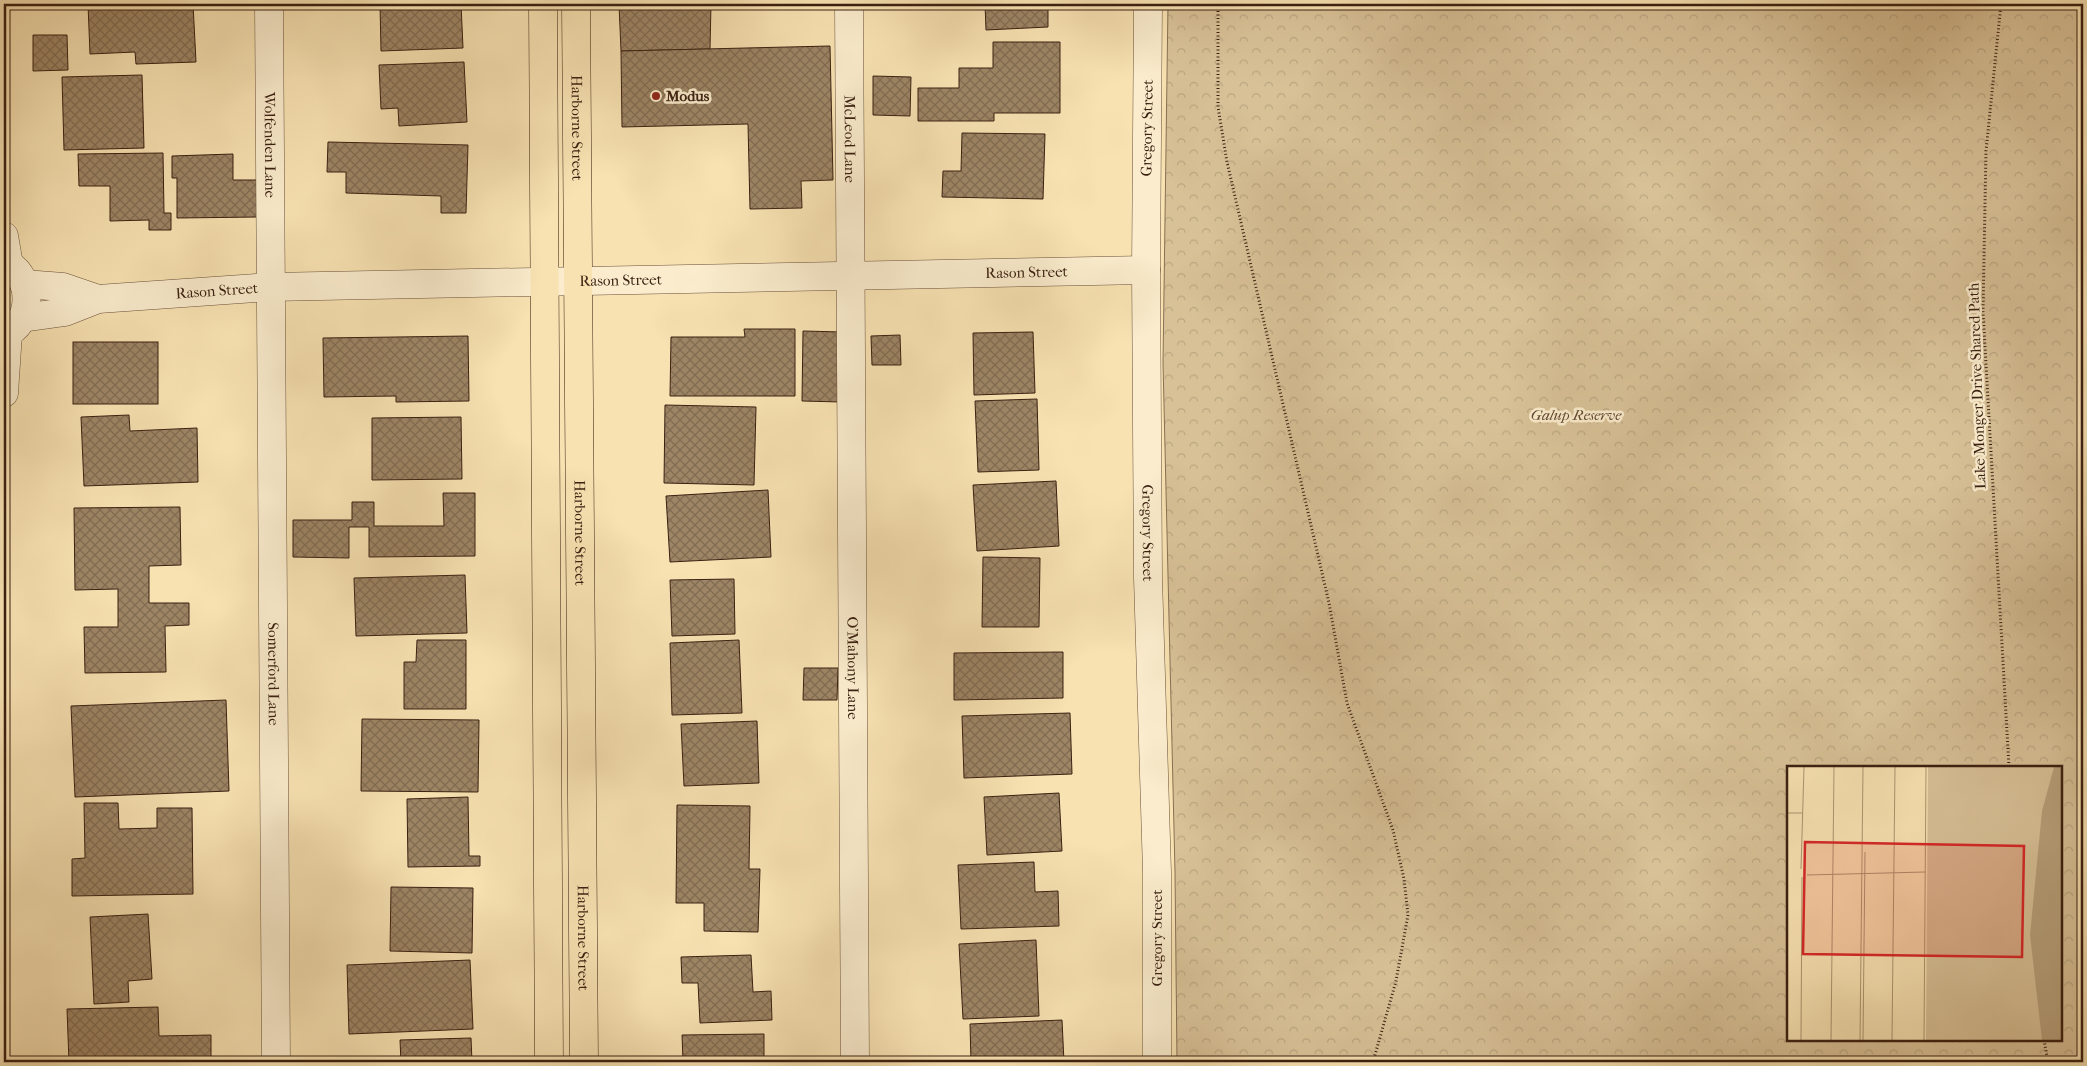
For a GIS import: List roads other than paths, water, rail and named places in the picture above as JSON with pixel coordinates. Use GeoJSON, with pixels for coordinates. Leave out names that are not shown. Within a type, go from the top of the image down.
{"type":"FeatureCollection","features":[{"type":"Feature","properties":{"kind":"main road"},"geometry":{"type":"LineString","coordinates":[[543,4],[549,1062]]}},
{"type":"Feature","properties":{"kind":"main road","name":"Harborne Street"},"geometry":{"type":"LineString","coordinates":[[576,4],[584,1062]]}},
{"type":"Feature","properties":{"kind":"street","name":"Wolfenden Lane"},"geometry":{"type":"LineString","coordinates":[[269,4],[270,287]]}},
{"type":"Feature","properties":{"kind":"street","name":"McLeod Lane"},"geometry":{"type":"LineString","coordinates":[[849,4],[851,274]]}},
{"type":"Feature","properties":{"kind":"street","name":"Gregory Street"},"geometry":{"type":"LineString","coordinates":[[1148,4],[1146,270],[1148,578],[1157,872],[1157,1062]]}},
{"type":"Feature","properties":{"kind":"street"},"geometry":{"type":"LineString","coordinates":[[4,236],[12,271],[27,301],[11,328],[4,392]]}},
{"type":"Feature","properties":{"kind":"street","name":"Rason Street"},"geometry":{"type":"LineString","coordinates":[[11,328],[65,312],[98,299],[270,287],[851,274],[1146,270]]}},
{"type":"Feature","properties":{"kind":"street","name":"Rason Street"},"geometry":{"type":"LineString","coordinates":[[12,271],[98,299]]}},
{"type":"Feature","properties":{"kind":"street","name":"O'Mahony Lane"},"geometry":{"type":"LineString","coordinates":[[851,274],[855,1062]]}},
{"type":"Feature","properties":{"kind":"street","name":"Somerford Lane"},"geometry":{"type":"LineString","coordinates":[[270,287],[276,1062]]}},
{"type":"Feature","properties":{"kind":"place","name":"Modus"},"geometry":{"type":"Point","coordinates":[656,96]}},
{"type":"Feature","properties":{"kind":"park label","name":"Galup Reserve"},"geometry":{"type":"Point","coordinates":[1576,415]}}]}
